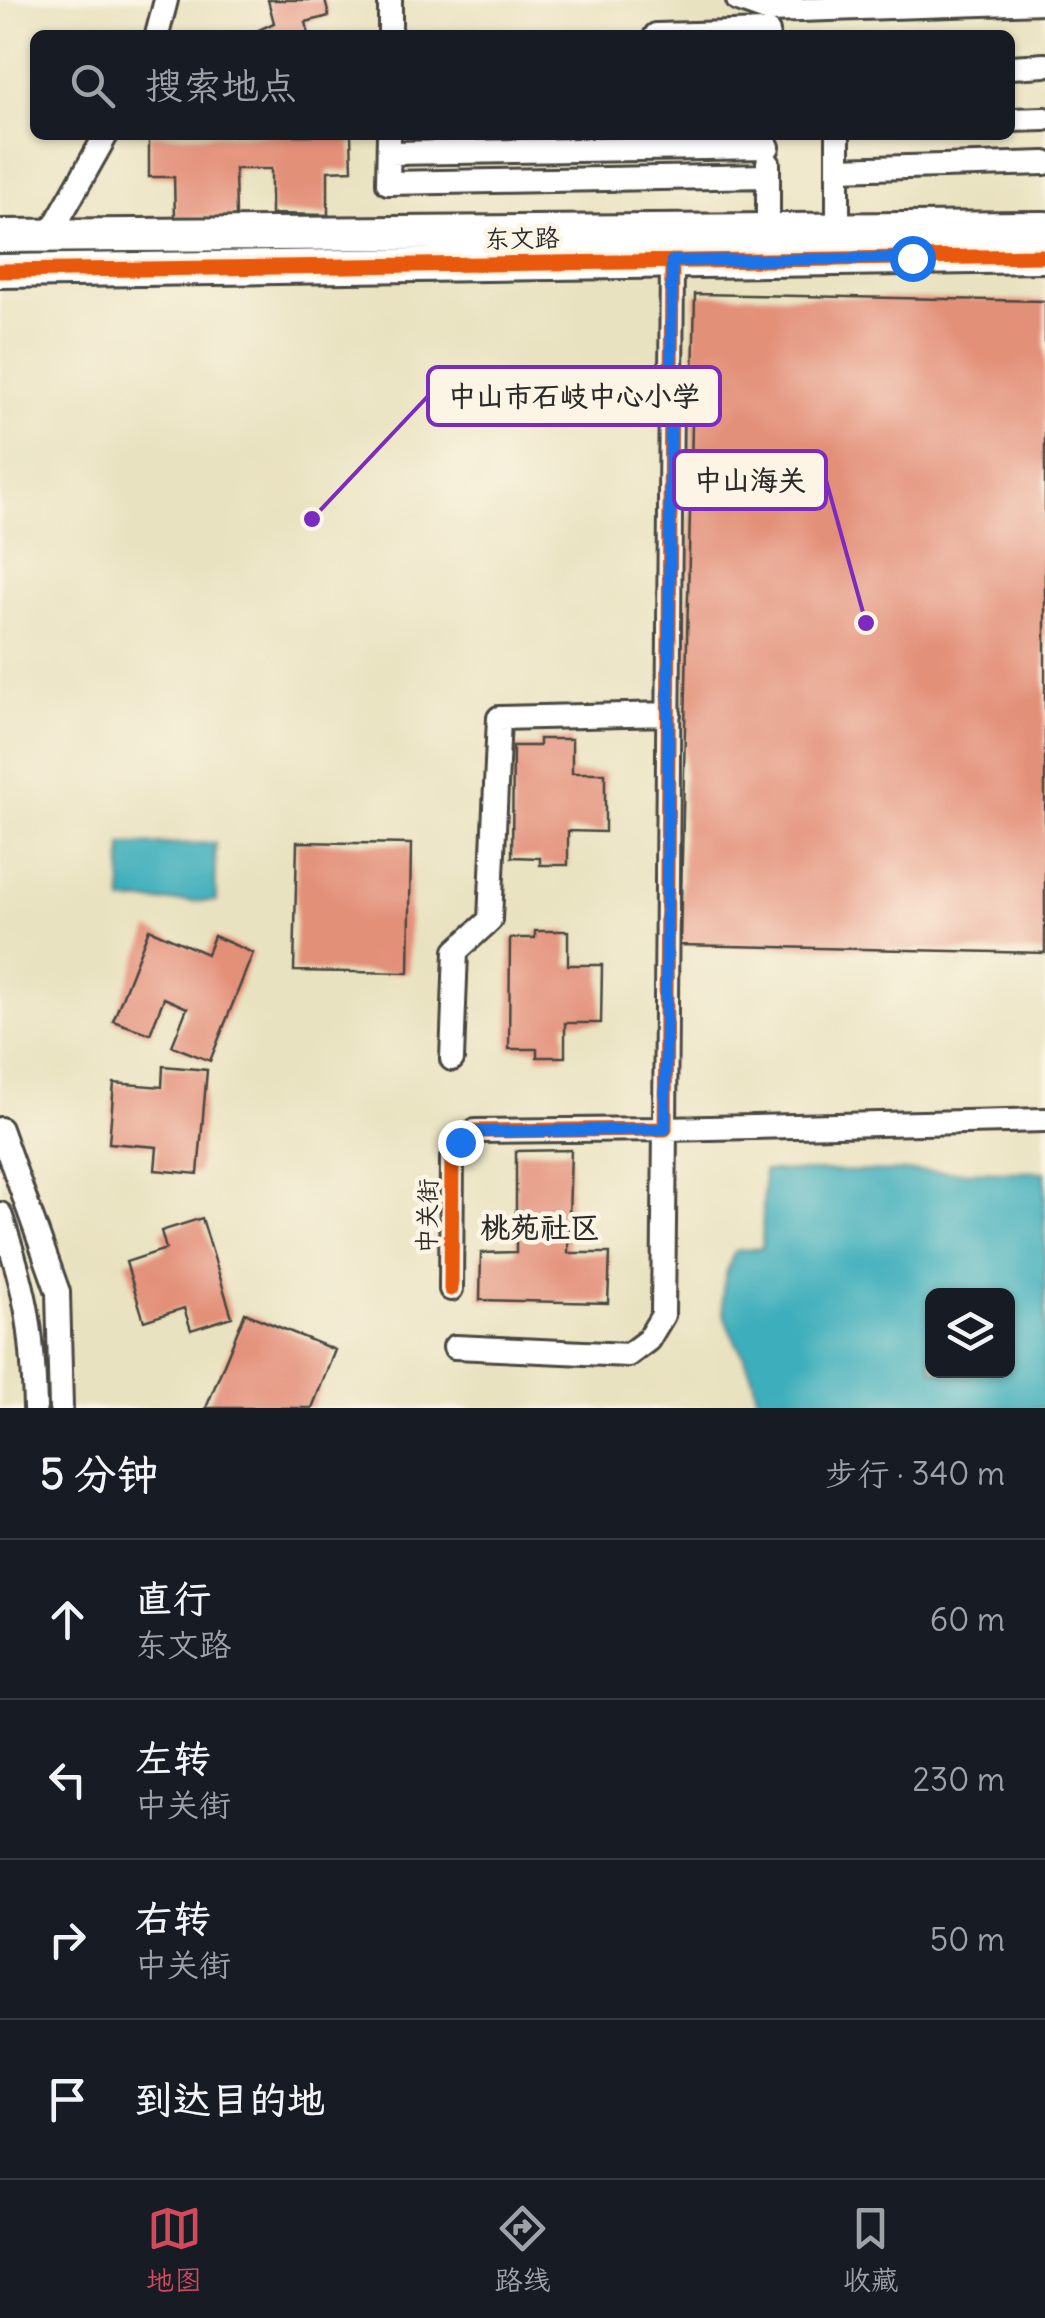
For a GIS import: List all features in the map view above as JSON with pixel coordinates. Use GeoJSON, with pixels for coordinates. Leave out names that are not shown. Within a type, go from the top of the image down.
{"type":"FeatureCollection","features":[{"type":"Feature","properties":{"kind":"street"},"geometry":{"type":"LineString","coordinates":[[158,30],[166,0]]}},
{"type":"Feature","properties":{"kind":"street"},"geometry":{"type":"LineString","coordinates":[[390,0],[390,30]]}},
{"type":"Feature","properties":{"kind":"street"},"geometry":{"type":"LineString","coordinates":[[738,0],[768,26]]}},
{"type":"Feature","properties":{"kind":"street"},"geometry":{"type":"LineString","coordinates":[[718,30],[768,26],[838,10],[1045,2]]}},
{"type":"Feature","properties":{"kind":"street"},"geometry":{"type":"LineString","coordinates":[[838,10],[838,30]]}},
{"type":"Feature","properties":{"kind":"street"},"geometry":{"type":"LineString","coordinates":[[1015,67],[1045,65]]}},
{"type":"Feature","properties":{"kind":"street"},"geometry":{"type":"LineString","coordinates":[[1015,120],[1045,119]]}},
{"type":"Feature","properties":{"kind":"street"},"geometry":{"type":"LineString","coordinates":[[50,236],[103,140]]}},
{"type":"Feature","properties":{"kind":"street"},"geometry":{"type":"LineString","coordinates":[[838,140],[838,229]]}},
{"type":"Feature","properties":{"kind":"street"},"geometry":{"type":"LineString","coordinates":[[768,176],[388,182],[388,144],[768,141],[768,176],[768,230]]}},
{"type":"Feature","properties":{"kind":"street"},"geometry":{"type":"LineString","coordinates":[[838,169],[1045,163]]}},
{"type":"Feature","properties":{"kind":"street","name":"东文路"},"geometry":{"type":"LineString","coordinates":[[0,236],[1045,228]]}},
{"type":"Feature","properties":{"kind":"street","name":"东文路"},"geometry":{"type":"LineString","coordinates":[[0,271],[1045,256]]}},
{"type":"Feature","properties":{"kind":"street"},"geometry":{"type":"LineString","coordinates":[[455,1347],[628,1355],[638,1352],[663,1315],[672,261]]}},
{"type":"Feature","properties":{"kind":"street"},"geometry":{"type":"LineString","coordinates":[[452,1060],[456,952],[490,920],[499,718],[669,714]]}},
{"type":"Feature","properties":{"kind":"street","name":"中关街"},"geometry":{"type":"LineString","coordinates":[[451,1289],[452,1159],[460,1142],[475,1132],[1045,1120]]}},
{"type":"Feature","properties":{"kind":"street"},"geometry":{"type":"LineString","coordinates":[[0,1129],[58,1292],[61,1408]]}},
{"type":"Feature","properties":{"kind":"street"},"geometry":{"type":"LineString","coordinates":[[0,1214],[27,1291],[34,1334],[35,1408]]}},
{"type":"Feature","properties":{"kind":"water"},"geometry":{"type":"Polygon","coordinates":[[[215,843],[216,901],[122,902],[122,845],[215,843]]]}},
{"type":"Feature","properties":{"kind":"water"},"geometry":{"type":"Polygon","coordinates":[[[764,1171],[1045,1172],[1045,1408],[757,1408],[748,1366],[725,1318],[722,1299],[735,1251],[762,1248],[764,1171]]]}},
{"type":"Feature","properties":{"kind":"building"},"geometry":{"type":"Polygon","coordinates":[[[268,0],[325,0],[329,16],[306,22],[308,30],[259,30],[274,23],[268,0]]]}},
{"type":"Feature","properties":{"kind":"building"},"geometry":{"type":"Polygon","coordinates":[[[149,140],[351,140],[352,170],[328,171],[328,215],[271,214],[271,169],[235,169],[236,217],[175,218],[174,177],[149,177],[149,140]]]}},
{"type":"Feature","properties":{"kind":"building"},"geometry":{"type":"Polygon","coordinates":[[[695,294],[1045,301],[1045,953],[680,945],[695,294]]]}},
{"type":"Feature","properties":{"kind":"building"},"geometry":{"type":"Polygon","coordinates":[[[539,739],[572,739],[572,773],[605,773],[605,832],[568,831],[568,865],[540,865],[540,858],[512,857],[513,746],[539,746],[539,739]]]}},
{"type":"Feature","properties":{"kind":"building"},"geometry":{"type":"Polygon","coordinates":[[[297,842],[411,844],[409,973],[294,971],[297,842]]]}},
{"type":"Feature","properties":{"kind":"building"},"geometry":{"type":"Polygon","coordinates":[[[149,929],[207,954],[214,936],[253,953],[210,1061],[172,1046],[187,1008],[164,998],[150,1034],[113,1021],[149,929]]]}},
{"type":"Feature","properties":{"kind":"building"},"geometry":{"type":"Polygon","coordinates":[[[535,931],[568,931],[568,965],[602,965],[601,1023],[565,1023],[565,1057],[537,1057],[537,1049],[509,1049],[510,938],[535,938],[535,931]]]}},
{"type":"Feature","properties":{"kind":"building"},"geometry":{"type":"Polygon","coordinates":[[[163,1066],[207,1070],[198,1174],[155,1170],[157,1147],[109,1143],[114,1083],[162,1087],[163,1066]]]}},
{"type":"Feature","properties":{"kind":"building"},"geometry":{"type":"Polygon","coordinates":[[[571,1150],[568,1253],[610,1253],[608,1303],[480,1300],[481,1253],[516,1252],[516,1151],[571,1150]]]}},
{"type":"Feature","properties":{"kind":"building"},"geometry":{"type":"Polygon","coordinates":[[[202,1218],[232,1317],[191,1330],[184,1308],[144,1321],[126,1262],[166,1249],[161,1231],[202,1218]]]}},
{"type":"Feature","properties":{"kind":"building"},"geometry":{"type":"Polygon","coordinates":[[[245,1313],[335,1350],[312,1408],[206,1408],[245,1313]]]}},
{"type":"Feature","properties":{"kind":"cycle path"},"geometry":{"type":"LineString","coordinates":[[0,271],[1045,256]]}},
{"type":"Feature","properties":{"kind":"cycle path"},"geometry":{"type":"LineString","coordinates":[[451,1289],[452,1159],[460,1142],[475,1131],[665,1129],[672,261]]}},
{"type":"Feature","properties":{"kind":"place","name":"中山市石岐中心小学"},"geometry":{"type":"Point","coordinates":[312,519]}},
{"type":"Feature","properties":{"kind":"place","name":"中山海关"},"geometry":{"type":"Point","coordinates":[866,623]}},
{"type":"Feature","properties":{"kind":"district","name":"桃苑社区"},"geometry":{"type":"Point","coordinates":[540,1227]}},
{"type":"Feature","properties":{"kind":"route"},"geometry":{"type":"LineString","coordinates":[[460,1142],[475,1132],[665,1129],[672,261],[912,258]]}}]}
